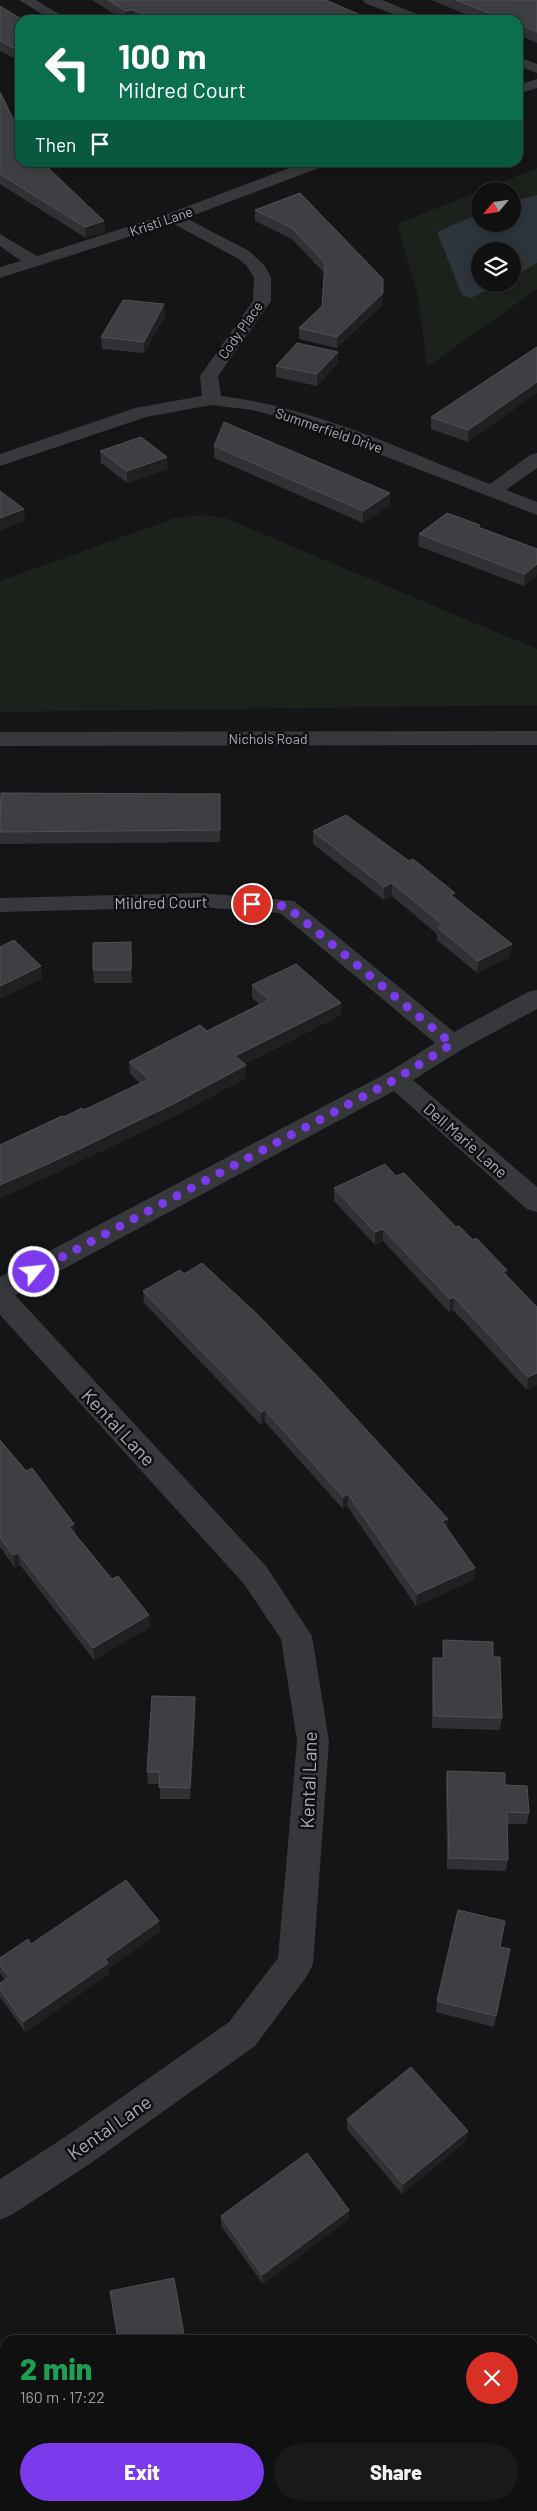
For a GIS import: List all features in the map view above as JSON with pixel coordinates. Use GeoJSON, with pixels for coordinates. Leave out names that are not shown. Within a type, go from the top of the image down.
{"type":"FeatureCollection","features":[{"type":"Feature","properties":{"kind":"street"},"geometry":{"type":"LineString","coordinates":[[26,0],[53,15]]}},
{"type":"Feature","properties":{"kind":"street"},"geometry":{"type":"LineString","coordinates":[[370,0],[407,15]]}},
{"type":"Feature","properties":{"kind":"street"},"geometry":{"type":"LineString","coordinates":[[523,63],[537,69]]}},
{"type":"Feature","properties":{"kind":"street"},"geometry":{"type":"LineString","coordinates":[[523,88],[537,83]]}},
{"type":"Feature","properties":{"kind":"street","name":"Kristi Lane"},"geometry":{"type":"LineString","coordinates":[[0,273],[173,217],[308,167]]}},
{"type":"Feature","properties":{"kind":"street","name":"Cody Place"},"geometry":{"type":"LineString","coordinates":[[173,217],[245,256],[259,270],[264,286],[262,301],[209,376],[212,400]]}},
{"type":"Feature","properties":{"kind":"street"},"geometry":{"type":"LineString","coordinates":[[0,239],[35,262]]}},
{"type":"Feature","properties":{"kind":"street","name":"Summerfield Drive"},"geometry":{"type":"LineString","coordinates":[[0,460],[142,412],[212,400],[252,405],[300,417],[537,508]]}},
{"type":"Feature","properties":{"kind":"street"},"geometry":{"type":"LineString","coordinates":[[493,491],[537,459]]}},
{"type":"Feature","properties":{"kind":"street","name":"Nichols Road"},"geometry":{"type":"LineString","coordinates":[[0,739],[537,738]]}},
{"type":"Feature","properties":{"kind":"street","name":"Mildred Court"},"geometry":{"type":"LineString","coordinates":[[0,905],[200,900],[286,906],[452,1044]]}},
{"type":"Feature","properties":{"kind":"street"},"geometry":{"type":"LineString","coordinates":[[0,1290],[396,1079],[452,1044],[537,998]]}},
{"type":"Feature","properties":{"kind":"street","name":"Dell Marie Lane"},"geometry":{"type":"LineString","coordinates":[[396,1079],[537,1202]]}},
{"type":"Feature","properties":{"kind":"street","name":"Kental Lane"},"geometry":{"type":"LineString","coordinates":[[0,1297],[255,1575],[296,1636],[313,1741],[295,1964],[242,2034],[78,2150],[0,2201]]}},
{"type":"Feature","properties":{"kind":"shaded area"},"geometry":{"type":"Polygon","coordinates":[[[537,168],[537,195],[521,199],[521,182],[502,182],[537,168]]]}},
{"type":"Feature","properties":{"kind":"shaded area"},"geometry":{"type":"Polygon","coordinates":[[[471,194],[471,217],[437,232],[471,297],[482,292],[521,292],[521,272],[537,263],[537,289],[427,367],[418,297],[397,224],[471,194]]]}},
{"type":"Feature","properties":{"kind":"shaded area"},"geometry":{"type":"Polygon","coordinates":[[[537,195],[537,263],[521,272],[521,242],[471,242],[471,292],[483,292],[471,298],[462,295],[437,232],[471,217],[471,232],[521,232],[521,199],[537,195]]]}},
{"type":"Feature","properties":{"kind":"shaded area"},"geometry":{"type":"Polygon","coordinates":[[[201,515],[225,518],[537,649],[537,705],[0,712],[0,581],[175,518],[201,515]]]}},
{"type":"Feature","properties":{"kind":"building"},"geometry":{"type":"Polygon","coordinates":[[[108,0],[326,0],[360,15],[146,15],[134,10],[126,11],[108,0]]]}},
{"type":"Feature","properties":{"kind":"building"},"geometry":{"type":"Polygon","coordinates":[[[456,0],[537,0],[537,32],[523,26],[523,15],[494,15],[456,0]]]}},
{"type":"Feature","properties":{"kind":"building"},"geometry":{"type":"Polygon","coordinates":[[[0,6],[15,15],[15,48],[0,41],[0,6]]]}},
{"type":"Feature","properties":{"kind":"building"},"geometry":{"type":"Polygon","coordinates":[[[0,92],[15,120],[15,167],[47,167],[104,221],[85,227],[0,174],[0,92]]]}},
{"type":"Feature","properties":{"kind":"building"},"geometry":{"type":"Polygon","coordinates":[[[300,193],[383,279],[383,293],[337,337],[299,328],[322,306],[325,263],[292,228],[255,210],[300,193]]]}},
{"type":"Feature","properties":{"kind":"building"},"geometry":{"type":"Polygon","coordinates":[[[123,300],[164,304],[144,342],[101,337],[123,300]]]}},
{"type":"Feature","properties":{"kind":"building"},"geometry":{"type":"Polygon","coordinates":[[[297,343],[338,352],[317,374],[276,366],[297,343]]]}},
{"type":"Feature","properties":{"kind":"building"},"geometry":{"type":"Polygon","coordinates":[[[537,347],[537,382],[468,430],[431,417],[537,347]]]}},
{"type":"Feature","properties":{"kind":"building"},"geometry":{"type":"Polygon","coordinates":[[[224,422],[390,493],[363,511],[214,446],[224,422]]]}},
{"type":"Feature","properties":{"kind":"building"},"geometry":{"type":"Polygon","coordinates":[[[141,437],[167,457],[127,471],[100,451],[141,437]]]}},
{"type":"Feature","properties":{"kind":"building"},"geometry":{"type":"Polygon","coordinates":[[[0,491],[24,509],[0,518],[0,491]]]}},
{"type":"Feature","properties":{"kind":"building"},"geometry":{"type":"Polygon","coordinates":[[[447,513],[537,549],[537,564],[525,574],[419,534],[447,513]]]}},
{"type":"Feature","properties":{"kind":"building"},"geometry":{"type":"Polygon","coordinates":[[[1,793],[220,794],[220,830],[0,832],[1,793]]]}},
{"type":"Feature","properties":{"kind":"building"},"geometry":{"type":"Polygon","coordinates":[[[346,815],[409,861],[413,859],[455,893],[451,895],[512,944],[478,961],[438,928],[443,925],[392,883],[384,887],[313,831],[346,815]]]}},
{"type":"Feature","properties":{"kind":"building"},"geometry":{"type":"Polygon","coordinates":[[[14,940],[41,966],[0,986],[0,947],[14,940]]]}},
{"type":"Feature","properties":{"kind":"building"},"geometry":{"type":"Polygon","coordinates":[[[131,942],[131,970],[93,970],[93,943],[131,942]]]}},
{"type":"Feature","properties":{"kind":"building"},"geometry":{"type":"Polygon","coordinates":[[[296,964],[341,1003],[235,1056],[246,1065],[175,1103],[0,1185],[0,1145],[62,1116],[64,1117],[82,1108],[84,1110],[149,1079],[129,1062],[200,1025],[207,1031],[269,1000],[252,985],[296,964]]]}},
{"type":"Feature","properties":{"kind":"building"},"geometry":{"type":"Polygon","coordinates":[[[385,1164],[396,1176],[404,1173],[456,1227],[459,1226],[473,1240],[476,1238],[507,1270],[503,1272],[537,1307],[537,1373],[528,1377],[454,1297],[450,1299],[383,1229],[375,1232],[334,1188],[385,1164]]]}},
{"type":"Feature","properties":{"kind":"building"},"geometry":{"type":"Polygon","coordinates":[[[202,1263],[257,1314],[320,1379],[448,1519],[442,1521],[475,1568],[417,1594],[348,1494],[343,1497],[265,1410],[261,1412],[143,1291],[180,1270],[184,1274],[202,1263]]]}},
{"type":"Feature","properties":{"kind":"building"},"geometry":{"type":"Polygon","coordinates":[[[0,1440],[26,1471],[32,1468],[74,1524],[69,1527],[112,1579],[118,1576],[149,1615],[93,1648],[18,1553],[13,1555],[0,1537],[0,1440]]]}},
{"type":"Feature","properties":{"kind":"building"},"geometry":{"type":"Polygon","coordinates":[[[443,1640],[493,1642],[493,1657],[500,1657],[502,1718],[434,1716],[433,1658],[444,1658],[443,1640]]]}},
{"type":"Feature","properties":{"kind":"building"},"geometry":{"type":"Polygon","coordinates":[[[152,1696],[195,1697],[190,1788],[159,1787],[160,1772],[147,1772],[152,1696]]]}},
{"type":"Feature","properties":{"kind":"building"},"geometry":{"type":"Polygon","coordinates":[[[447,1771],[505,1773],[505,1785],[527,1786],[529,1813],[507,1812],[508,1860],[449,1858],[447,1771]]]}},
{"type":"Feature","properties":{"kind":"building"},"geometry":{"type":"Polygon","coordinates":[[[126,1880],[159,1921],[105,1959],[108,1963],[23,2022],[0,1989],[0,1983],[9,1977],[0,1965],[0,1958],[28,1939],[31,1944],[126,1880]]]}},
{"type":"Feature","properties":{"kind":"building"},"geometry":{"type":"Polygon","coordinates":[[[458,1910],[505,1921],[500,1947],[510,1949],[496,2016],[437,2001],[458,1910]]]}},
{"type":"Feature","properties":{"kind":"building"},"geometry":{"type":"Polygon","coordinates":[[[411,2067],[468,2131],[403,2184],[347,2119],[411,2067]]]}},
{"type":"Feature","properties":{"kind":"building"},"geometry":{"type":"Polygon","coordinates":[[[307,2153],[349,2210],[262,2275],[221,2216],[307,2153]]]}},
{"type":"Feature","properties":{"kind":"building"},"geometry":{"type":"Polygon","coordinates":[[[174,2278],[184,2335],[117,2335],[110,2291],[174,2278]]]}},
{"type":"Feature","properties":{"kind":"route"},"geometry":{"type":"LineString","coordinates":[[34,1272],[396,1079],[452,1044],[286,906],[252,904]]}}]}
